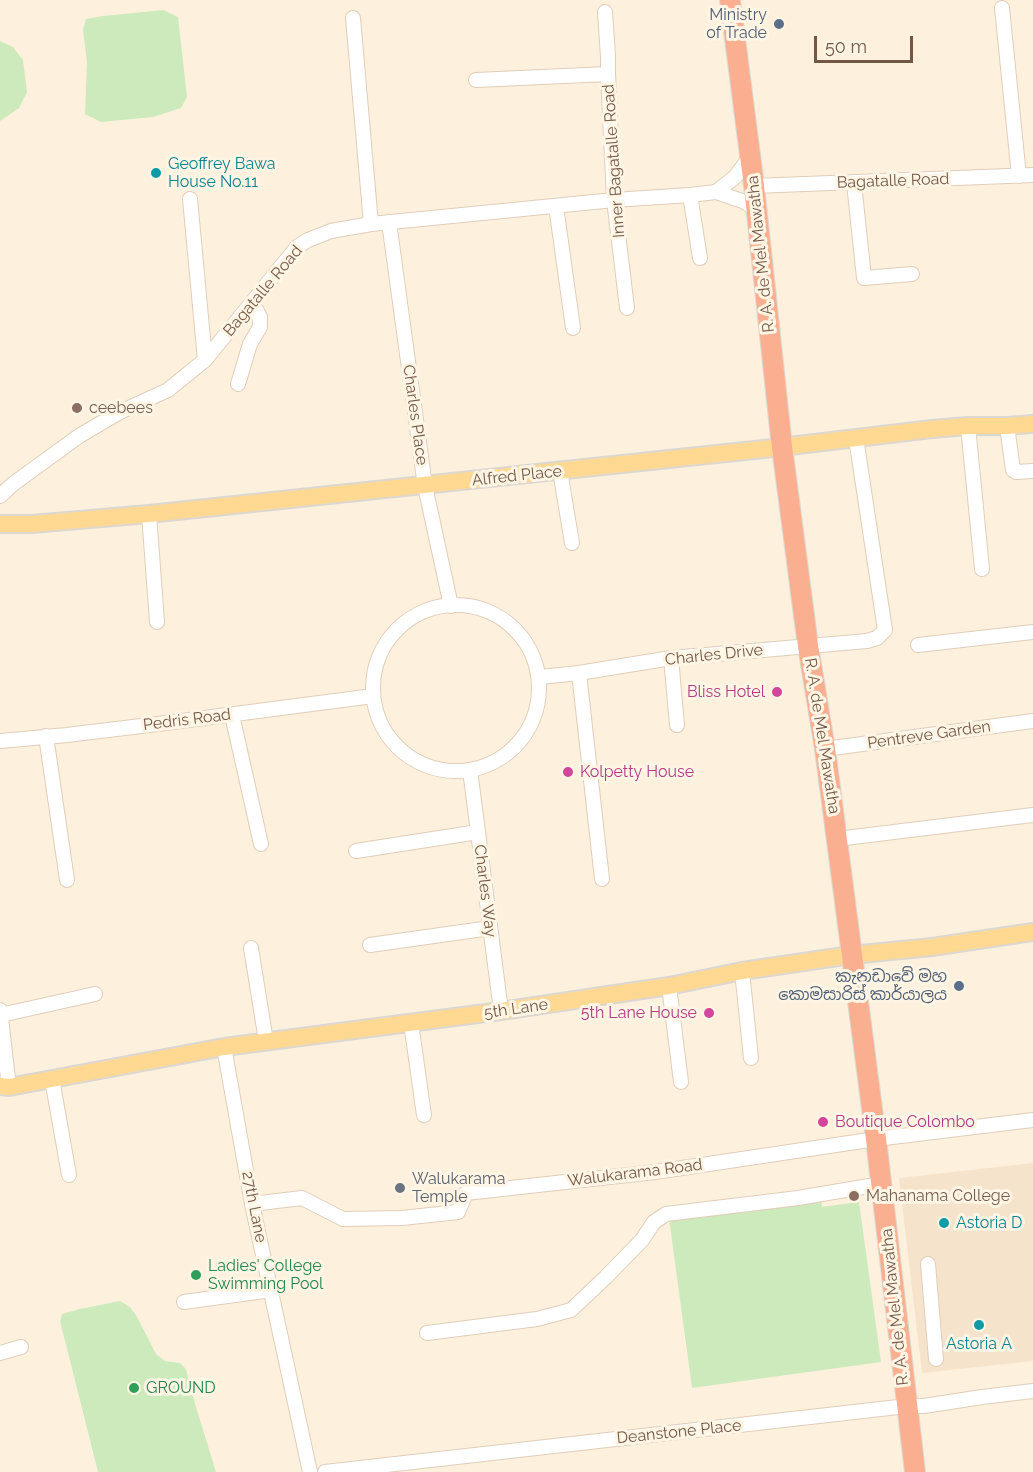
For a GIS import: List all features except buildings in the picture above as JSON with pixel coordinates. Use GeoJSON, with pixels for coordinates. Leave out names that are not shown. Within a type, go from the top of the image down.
{"type":"FeatureCollection","features":[{"type":"Feature","properties":{"kind":"highway","name":"R. A. de Mel Mawatha"},"geometry":{"type":"LineString","coordinates":[[730,0],[754,186],[782,447],[808,646],[825,750],[876,1139],[915,1472]]}},
{"type":"Feature","properties":{"kind":"main road","name":"Alfred Place"},"geometry":{"type":"LineString","coordinates":[[0,524],[32,524],[149,514],[425,486],[932,429],[1033,424]]}},
{"type":"Feature","properties":{"kind":"main road","name":"5th Lane"},"geometry":{"type":"LineString","coordinates":[[4,1086],[224,1047],[501,1011],[669,986],[741,971],[1033,932]]}},
{"type":"Feature","properties":{"kind":"street"},"geometry":{"type":"LineString","coordinates":[[1002,8],[1018,176]]}},
{"type":"Feature","properties":{"kind":"street"},"geometry":{"type":"LineString","coordinates":[[605,12],[609,57],[608,74]]}},
{"type":"Feature","properties":{"kind":"street"},"geometry":{"type":"LineString","coordinates":[[352,18],[371,224]]}},
{"type":"Feature","properties":{"kind":"street","name":"Inner Bagatalle Road"},"geometry":{"type":"LineString","coordinates":[[476,80],[608,74],[614,200],[627,308]]}},
{"type":"Feature","properties":{"kind":"street"},"geometry":{"type":"LineString","coordinates":[[716,192],[735,177],[750,157]]}},
{"type":"Feature","properties":{"kind":"street","name":"Bagatalle Road"},"geometry":{"type":"LineString","coordinates":[[754,186],[1033,175]]}},
{"type":"Feature","properties":{"kind":"street"},"geometry":{"type":"LineString","coordinates":[[854,183],[864,278],[912,274]]}},
{"type":"Feature","properties":{"kind":"street","name":"Bagatalle Road"},"geometry":{"type":"LineString","coordinates":[[0,496],[79,436],[120,412],[168,390],[205,360],[297,248],[308,240],[331,231],[389,222],[716,192],[740,200],[756,210]]}},
{"type":"Feature","properties":{"kind":"street"},"geometry":{"type":"LineString","coordinates":[[690,195],[700,258]]}},
{"type":"Feature","properties":{"kind":"street"},"geometry":{"type":"LineString","coordinates":[[190,200],[205,360]]}},
{"type":"Feature","properties":{"kind":"street"},"geometry":{"type":"LineString","coordinates":[[556,206],[573,328]]}},
{"type":"Feature","properties":{"kind":"street","name":"Charles Place"},"geometry":{"type":"LineString","coordinates":[[389,222],[425,486],[451,606]]}},
{"type":"Feature","properties":{"kind":"street"},"geometry":{"type":"LineString","coordinates":[[238,384],[250,344],[260,327],[260,317],[252,302]]}},
{"type":"Feature","properties":{"kind":"street"},"geometry":{"type":"LineString","coordinates":[[968,426],[982,568]]}},
{"type":"Feature","properties":{"kind":"street"},"geometry":{"type":"LineString","coordinates":[[1007,426],[1013,470],[1016,472],[1033,471]]}},
{"type":"Feature","properties":{"kind":"street","name":"Charles Drive"},"geometry":{"type":"LineString","coordinates":[[540,677],[579,674],[671,658],[867,641],[877,638],[885,630],[856,438]]}},
{"type":"Feature","properties":{"kind":"street"},"geometry":{"type":"LineString","coordinates":[[560,471],[572,543]]}},
{"type":"Feature","properties":{"kind":"street"},"geometry":{"type":"LineString","coordinates":[[149,514],[157,622]]}},
{"type":"Feature","properties":{"kind":"street"},"geometry":{"type":"LineString","coordinates":[[464,605],[491,613],[514,628],[531,650],[540,677],[539,702],[531,726],[515,747],[495,762],[470,770],[443,770],[417,762],[402,751],[395,745],[380,722],[373,696],[374,672],[381,650],[395,631],[414,616],[436,607],[451,606],[464,605]]}},
{"type":"Feature","properties":{"kind":"street"},"geometry":{"type":"LineString","coordinates":[[918,645],[1033,632]]}},
{"type":"Feature","properties":{"kind":"street"},"geometry":{"type":"LineString","coordinates":[[671,658],[677,724]]}},
{"type":"Feature","properties":{"kind":"street"},"geometry":{"type":"LineString","coordinates":[[579,674],[602,879]]}},
{"type":"Feature","properties":{"kind":"street","name":"Pedris Road"},"geometry":{"type":"LineString","coordinates":[[0,741],[232,715],[373,696]]}},
{"type":"Feature","properties":{"kind":"street"},"geometry":{"type":"LineString","coordinates":[[232,715],[261,844]]}},
{"type":"Feature","properties":{"kind":"street","name":"Pentreve Garden"},"geometry":{"type":"LineString","coordinates":[[825,750],[1033,721]]}},
{"type":"Feature","properties":{"kind":"street"},"geometry":{"type":"LineString","coordinates":[[46,736],[67,880]]}},
{"type":"Feature","properties":{"kind":"street","name":"Charles Way"},"geometry":{"type":"LineString","coordinates":[[470,770],[501,1011]]}},
{"type":"Feature","properties":{"kind":"street"},"geometry":{"type":"LineString","coordinates":[[837,839],[1033,815]]}},
{"type":"Feature","properties":{"kind":"street"},"geometry":{"type":"LineString","coordinates":[[356,851],[478,832]]}},
{"type":"Feature","properties":{"kind":"street"},"geometry":{"type":"LineString","coordinates":[[370,945],[490,928]]}},
{"type":"Feature","properties":{"kind":"street"},"geometry":{"type":"LineString","coordinates":[[251,948],[266,1041]]}},
{"type":"Feature","properties":{"kind":"street"},"geometry":{"type":"LineString","coordinates":[[741,971],[751,1058]]}},
{"type":"Feature","properties":{"kind":"street"},"geometry":{"type":"LineString","coordinates":[[669,986],[681,1082]]}},
{"type":"Feature","properties":{"kind":"street"},"geometry":{"type":"LineString","coordinates":[[1,1015],[95,994]]}},
{"type":"Feature","properties":{"kind":"street"},"geometry":{"type":"LineString","coordinates":[[0,1010],[4,1086]]}},
{"type":"Feature","properties":{"kind":"street"},"geometry":{"type":"LineString","coordinates":[[411,1023],[424,1115]]}},
{"type":"Feature","properties":{"kind":"street","name":"27th Lane"},"geometry":{"type":"LineString","coordinates":[[224,1047],[252,1204],[310,1472]]}},
{"type":"Feature","properties":{"kind":"street"},"geometry":{"type":"LineString","coordinates":[[52,1079],[69,1175]]}},
{"type":"Feature","properties":{"kind":"street","name":"Walukarama Road"},"geometry":{"type":"LineString","coordinates":[[252,1204],[302,1198],[344,1219],[402,1218],[458,1212],[466,1193],[655,1172],[876,1139],[1033,1120]]}},
{"type":"Feature","properties":{"kind":"street"},"geometry":{"type":"LineString","coordinates":[[427,1333],[537,1319],[571,1310],[642,1240],[654,1222],[666,1214],[798,1198],[881,1184]]}},
{"type":"Feature","properties":{"kind":"street"},"geometry":{"type":"LineString","coordinates":[[928,1264],[936,1359]]}},
{"type":"Feature","properties":{"kind":"street"},"geometry":{"type":"LineString","coordinates":[[184,1302],[271,1290]]}},
{"type":"Feature","properties":{"kind":"street"},"geometry":{"type":"LineString","coordinates":[[0,1353],[21,1347]]}},
{"type":"Feature","properties":{"kind":"street","name":"Deanstone Place"},"geometry":{"type":"LineString","coordinates":[[325,1472],[906,1406],[924,1406],[1033,1391]]}},
{"type":"Feature","properties":{"kind":"shaded area"},"geometry":{"type":"Polygon","coordinates":[[[1033,1163],[1033,1361],[922,1373],[899,1178],[1033,1163]]]}},
{"type":"Feature","properties":{"kind":"green space"},"geometry":{"type":"Polygon","coordinates":[[[163,10],[178,17],[187,97],[181,108],[153,117],[101,122],[85,114],[87,62],[83,30],[86,19],[163,10]]]}},
{"type":"Feature","properties":{"kind":"green space"},"geometry":{"type":"Polygon","coordinates":[[[0,41],[13,47],[23,60],[27,92],[19,108],[0,121],[0,41]]]}},
{"type":"Feature","properties":{"kind":"green space"},"geometry":{"type":"Polygon","coordinates":[[[820,1191],[822,1207],[859,1202],[881,1362],[692,1388],[668,1211],[820,1191]]]}},
{"type":"Feature","properties":{"kind":"green space","name":"GROUND"},"geometry":{"type":"Polygon","coordinates":[[[120,1301],[130,1307],[136,1315],[156,1354],[165,1361],[180,1363],[186,1369],[216,1472],[98,1472],[60,1321],[62,1314],[120,1301]]]}},
{"type":"Feature","properties":{"kind":"place","name":"Ministry of Trade"},"geometry":{"type":"Point","coordinates":[779,24]}},
{"type":"Feature","properties":{"kind":"place","name":"Geoffrey Bawa House No.11"},"geometry":{"type":"Point","coordinates":[156,173]}},
{"type":"Feature","properties":{"kind":"place","name":"ceebees"},"geometry":{"type":"Point","coordinates":[77,408]}},
{"type":"Feature","properties":{"kind":"place","name":"Bliss Hotel"},"geometry":{"type":"Point","coordinates":[777,692]}},
{"type":"Feature","properties":{"kind":"place","name":"Kolpetty House"},"geometry":{"type":"Point","coordinates":[568,772]}},
{"type":"Feature","properties":{"kind":"place","name":"කැනඩාවේ මහ කොමසාරිස් කාර්යාලය"},"geometry":{"type":"Point","coordinates":[959,986]}},
{"type":"Feature","properties":{"kind":"place","name":"5th Lane House"},"geometry":{"type":"Point","coordinates":[709,1013]}},
{"type":"Feature","properties":{"kind":"place","name":"Boutique Colombo"},"geometry":{"type":"Point","coordinates":[823,1122]}},
{"type":"Feature","properties":{"kind":"place","name":"Walukarama Temple"},"geometry":{"type":"Point","coordinates":[400,1188]}},
{"type":"Feature","properties":{"kind":"place","name":"Mahanama College"},"geometry":{"type":"Point","coordinates":[854,1196]}},
{"type":"Feature","properties":{"kind":"place","name":"Astoria D"},"geometry":{"type":"Point","coordinates":[944,1223]}},
{"type":"Feature","properties":{"kind":"place","name":"Ladies' College Swimming Pool"},"geometry":{"type":"Point","coordinates":[196,1275]}},
{"type":"Feature","properties":{"kind":"place","name":"Astoria A"},"geometry":{"type":"Point","coordinates":[979,1325]}},
{"type":"Feature","properties":{"kind":"place","name":"GROUND"},"geometry":{"type":"Point","coordinates":[134,1388]}}]}
